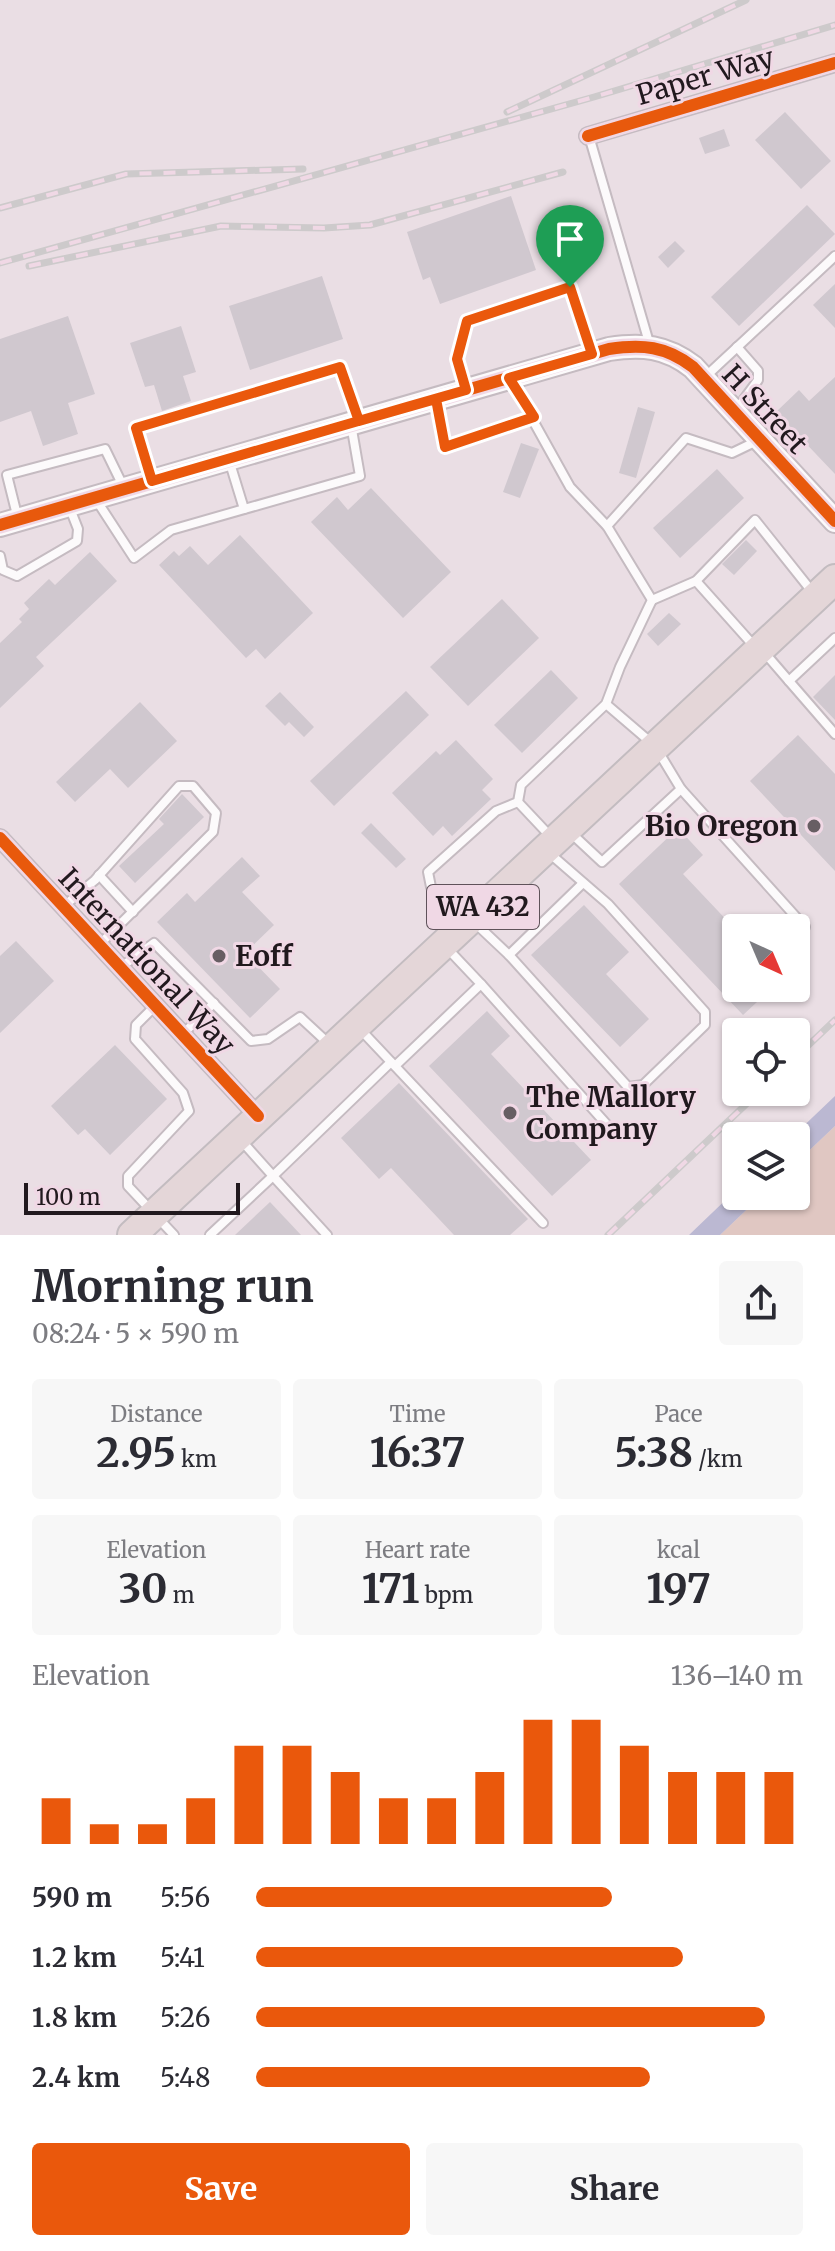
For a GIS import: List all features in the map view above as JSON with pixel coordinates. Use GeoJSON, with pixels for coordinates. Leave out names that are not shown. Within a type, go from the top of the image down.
{"type":"FeatureCollection","features":[{"type":"Feature","properties":{"kind":"highway","name":"WA 432"},"geometry":{"type":"LineString","coordinates":[[140,1229],[555,839],[826,591]]}},
{"type":"Feature","properties":{"kind":"street","name":"Paper Way"},"geometry":{"type":"LineString","coordinates":[[588,136],[835,63]]}},
{"type":"Feature","properties":{"kind":"street"},"geometry":{"type":"LineString","coordinates":[[9,522],[592,354],[637,345],[650,346]]}},
{"type":"Feature","properties":{"kind":"street","name":"H Street"},"geometry":{"type":"LineString","coordinates":[[650,346],[676,354],[704,379],[833,515]]}},
{"type":"Feature","properties":{"kind":"street","name":"International Way"},"geometry":{"type":"LineString","coordinates":[[0,838],[258,1116]]}},
{"type":"Feature","properties":{"kind":"lane"},"geometry":{"type":"LineString","coordinates":[[588,136],[650,346]]}},
{"type":"Feature","properties":{"kind":"lane"},"geometry":{"type":"LineString","coordinates":[[704,379],[835,256]]}},
{"type":"Feature","properties":{"kind":"lane"},"geometry":{"type":"LineString","coordinates":[[466,390],[457,359],[467,321],[570,287],[592,354]]}},
{"type":"Feature","properties":{"kind":"lane"},"geometry":{"type":"LineString","coordinates":[[735,412],[758,380],[758,371],[737,347]]}},
{"type":"Feature","properties":{"kind":"lane"},"geometry":{"type":"LineString","coordinates":[[94,497],[134,558],[171,530],[360,476],[355,422],[340,367],[136,428],[152,481]]}},
{"type":"Feature","properties":{"kind":"lane"},"geometry":{"type":"LineString","coordinates":[[509,378],[534,417],[570,487],[607,526],[652,600]]}},
{"type":"Feature","properties":{"kind":"lane"},"geometry":{"type":"LineString","coordinates":[[436,399],[445,447],[534,417]]}},
{"type":"Feature","properties":{"kind":"lane"},"geometry":{"type":"LineString","coordinates":[[607,526],[686,438],[732,453],[760,440]]}},
{"type":"Feature","properties":{"kind":"lane"},"geometry":{"type":"LineString","coordinates":[[9,522],[7,475],[105,449],[124,489]]}},
{"type":"Feature","properties":{"kind":"lane"},"geometry":{"type":"LineString","coordinates":[[229,459],[244,509]]}},
{"type":"Feature","properties":{"kind":"lane"},"geometry":{"type":"LineString","coordinates":[[0,556],[3,570],[17,576],[77,541],[78,529],[69,505]]}},
{"type":"Feature","properties":{"kind":"lane"},"geometry":{"type":"LineString","coordinates":[[518,802],[521,785],[606,704],[652,600],[696,581],[755,520],[826,591]]}},
{"type":"Feature","properties":{"kind":"lane"},"geometry":{"type":"LineString","coordinates":[[696,581],[835,734]]}},
{"type":"Feature","properties":{"kind":"lane"},"geometry":{"type":"LineString","coordinates":[[789,681],[835,638]]}},
{"type":"Feature","properties":{"kind":"lane"},"geometry":{"type":"LineString","coordinates":[[606,704],[655,746],[681,789],[793,914]]}},
{"type":"Feature","properties":{"kind":"lane"},"geometry":{"type":"LineString","coordinates":[[64,907],[99,875],[153,811],[179,786],[193,786],[207,799],[216,813],[213,832],[99,945]]}},
{"type":"Feature","properties":{"kind":"lane"},"geometry":{"type":"LineString","coordinates":[[555,839],[602,862],[681,789]]}},
{"type":"Feature","properties":{"kind":"lane"},"geometry":{"type":"LineString","coordinates":[[518,802],[555,839],[583,883],[608,904],[705,1012],[707,1018],[699,1032],[643,1085],[628,1087],[509,955],[431,887],[428,872],[496,811],[518,802]]}},
{"type":"Feature","properties":{"kind":"lane"},"geometry":{"type":"LineString","coordinates":[[99,875],[133,912]]}},
{"type":"Feature","properties":{"kind":"lane"},"geometry":{"type":"LineString","coordinates":[[509,955],[583,883]]}},
{"type":"Feature","properties":{"kind":"lane"},"geometry":{"type":"LineString","coordinates":[[120,968],[154,943],[251,1041],[268,1039],[300,1017],[311,1024],[332,1047]]}},
{"type":"Feature","properties":{"kind":"lane"},"geometry":{"type":"LineString","coordinates":[[443,944],[609,1127]]}},
{"type":"Feature","properties":{"kind":"lane"},"geometry":{"type":"LineString","coordinates":[[210,1235],[481,984]]}},
{"type":"Feature","properties":{"kind":"lane"},"geometry":{"type":"LineString","coordinates":[[182,1035],[214,1003]]}},
{"type":"Feature","properties":{"kind":"lane"},"geometry":{"type":"LineString","coordinates":[[155,1006],[136,1025],[135,1039],[183,1093],[189,1111],[128,1176],[128,1186],[140,1229],[174,1235]]}},
{"type":"Feature","properties":{"kind":"lane"},"geometry":{"type":"LineString","coordinates":[[356,1025],[543,1223]]}},
{"type":"Feature","properties":{"kind":"lane"},"geometry":{"type":"LineString","coordinates":[[237,1136],[327,1235]]}},
{"type":"Feature","properties":{"kind":"shaded area"},"geometry":{"type":"Polygon","coordinates":[[[835,1096],[835,1126],[810,1150],[808,1122],[835,1096]]]}},
{"type":"Feature","properties":{"kind":"shaded area"},"geometry":{"type":"Polygon","coordinates":[[[835,1126],[835,1235],[720,1235],[746,1210],[810,1210],[810,1150],[835,1126]]]}},
{"type":"Feature","properties":{"kind":"shaded area"},"geometry":{"type":"Polygon","coordinates":[[[722,1203],[722,1210],[746,1210],[720,1235],[689,1235],[722,1203]]]}},
{"type":"Feature","properties":{"kind":"building"},"geometry":{"type":"Polygon","coordinates":[[[785,112],[831,161],[801,189],[755,140],[785,112]]]}},
{"type":"Feature","properties":{"kind":"building"},"geometry":{"type":"Polygon","coordinates":[[[724,129],[730,146],[705,154],[699,138],[724,129]]]}},
{"type":"Feature","properties":{"kind":"building"},"geometry":{"type":"Polygon","coordinates":[[[511,196],[536,270],[440,304],[430,277],[423,280],[407,232],[511,196]]]}},
{"type":"Feature","properties":{"kind":"building"},"geometry":{"type":"Polygon","coordinates":[[[807,205],[835,234],[739,326],[711,297],[807,205]]]}},
{"type":"Feature","properties":{"kind":"building"},"geometry":{"type":"Polygon","coordinates":[[[675,241],[685,251],[668,268],[658,257],[675,241]]]}},
{"type":"Feature","properties":{"kind":"building"},"geometry":{"type":"Polygon","coordinates":[[[322,276],[343,339],[250,370],[229,306],[322,276]]]}},
{"type":"Feature","properties":{"kind":"building"},"geometry":{"type":"Polygon","coordinates":[[[835,284],[835,328],[813,305],[835,284]]]}},
{"type":"Feature","properties":{"kind":"building"},"geometry":{"type":"Polygon","coordinates":[[[68,316],[95,394],[68,403],[78,434],[43,446],[31,411],[0,422],[0,339],[68,316]]]}},
{"type":"Feature","properties":{"kind":"building"},"geometry":{"type":"Polygon","coordinates":[[[181,326],[196,372],[183,376],[191,401],[162,411],[154,385],[145,387],[130,343],[181,326]]]}},
{"type":"Feature","properties":{"kind":"building"},"geometry":{"type":"Polygon","coordinates":[[[835,377],[835,474],[776,412],[799,390],[809,401],[835,377]]]}},
{"type":"Feature","properties":{"kind":"building"},"geometry":{"type":"Polygon","coordinates":[[[638,407],[655,412],[636,478],[619,473],[638,407]]]}},
{"type":"Feature","properties":{"kind":"building"},"geometry":{"type":"Polygon","coordinates":[[[521,443],[539,449],[520,498],[503,492],[521,443]]]}},
{"type":"Feature","properties":{"kind":"building"},"geometry":{"type":"Polygon","coordinates":[[[717,469],[744,498],[680,558],[653,528],[717,469]]]}},
{"type":"Feature","properties":{"kind":"building"},"geometry":{"type":"Polygon","coordinates":[[[371,488],[451,572],[403,618],[311,522],[337,497],[348,510],[371,488]]]}},
{"type":"Feature","properties":{"kind":"building"},"geometry":{"type":"Polygon","coordinates":[[[240,535],[313,613],[265,659],[256,649],[246,658],[159,565],[174,551],[179,556],[190,546],[208,565],[240,535]]]}},
{"type":"Feature","properties":{"kind":"building"},"geometry":{"type":"Polygon","coordinates":[[[746,540],[757,551],[734,575],[722,564],[746,540]]]}},
{"type":"Feature","properties":{"kind":"building"},"geometry":{"type":"Polygon","coordinates":[[[90,552],[117,581],[36,657],[44,666],[0,708],[0,643],[22,622],[19,619],[29,609],[24,603],[49,579],[55,585],[90,552]]]}},
{"type":"Feature","properties":{"kind":"building"},"geometry":{"type":"Polygon","coordinates":[[[502,599],[539,638],[468,706],[430,667],[502,599]]]}},
{"type":"Feature","properties":{"kind":"building"},"geometry":{"type":"Polygon","coordinates":[[[669,613],[681,624],[658,646],[647,634],[669,613]]]}},
{"type":"Feature","properties":{"kind":"building"},"geometry":{"type":"Polygon","coordinates":[[[551,670],[578,698],[522,753],[494,725],[551,670]]]}},
{"type":"Feature","properties":{"kind":"building"},"geometry":{"type":"Polygon","coordinates":[[[835,675],[835,720],[813,697],[835,675]]]}},
{"type":"Feature","properties":{"kind":"building"},"geometry":{"type":"Polygon","coordinates":[[[406,691],[429,715],[334,806],[310,781],[406,691]]]}},
{"type":"Feature","properties":{"kind":"building"},"geometry":{"type":"Polygon","coordinates":[[[280,692],[314,727],[304,737],[289,722],[285,726],[265,706],[280,692]]]}},
{"type":"Feature","properties":{"kind":"building"},"geometry":{"type":"Polygon","coordinates":[[[140,702],[177,741],[128,788],[110,769],[75,802],[56,782],[140,702]]]}},
{"type":"Feature","properties":{"kind":"building","name":"Bio Oregon"},"geometry":{"type":"Polygon","coordinates":[[[798,735],[835,774],[835,871],[750,781],[798,735]]]}},
{"type":"Feature","properties":{"kind":"building"},"geometry":{"type":"Polygon","coordinates":[[[456,740],[493,779],[482,790],[491,799],[452,836],[443,826],[433,836],[392,793],[436,751],[440,755],[456,740]]]}},
{"type":"Feature","properties":{"kind":"building"},"geometry":{"type":"Polygon","coordinates":[[[182,794],[204,817],[135,883],[119,866],[164,824],[159,819],[182,794]]]}},
{"type":"Feature","properties":{"kind":"building"},"geometry":{"type":"Polygon","coordinates":[[[371,823],[406,859],[396,868],[361,833],[371,823]]]}},
{"type":"Feature","properties":{"kind":"building"},"geometry":{"type":"Polygon","coordinates":[[[678,828],[703,855],[683,874],[722,915],[722,993],[619,884],[678,828]]]}},
{"type":"Feature","properties":{"kind":"building","name":"Eoff"},"geometry":{"type":"Polygon","coordinates":[[[242,857],[260,876],[242,892],[274,925],[245,953],[280,989],[250,1018],[157,922],[187,893],[195,902],[242,857]]]}},
{"type":"Feature","properties":{"kind":"building"},"geometry":{"type":"Polygon","coordinates":[[[584,905],[629,952],[606,974],[649,1019],[620,1047],[531,955],[584,905]]]}},
{"type":"Feature","properties":{"kind":"building"},"geometry":{"type":"Polygon","coordinates":[[[16,941],[54,981],[0,1033],[0,956],[16,941]]]}},
{"type":"Feature","properties":{"kind":"building"},"geometry":{"type":"Polygon","coordinates":[[[731,1002],[757,1002],[743,1015],[731,1002]]]}},
{"type":"Feature","properties":{"kind":"building","name":"The Mallory Company"},"geometry":{"type":"Polygon","coordinates":[[[487,1011],[510,1036],[491,1054],[591,1160],[552,1196],[429,1066],[487,1011]]]}},
{"type":"Feature","properties":{"kind":"building"},"geometry":{"type":"Polygon","coordinates":[[[115,1045],[167,1099],[110,1155],[85,1129],[78,1135],[51,1106],[115,1045]]]}},
{"type":"Feature","properties":{"kind":"building"},"geometry":{"type":"Polygon","coordinates":[[[399,1083],[528,1219],[510,1235],[454,1235],[391,1168],[379,1179],[341,1138],[399,1083]]]}},
{"type":"Feature","properties":{"kind":"building"},"geometry":{"type":"Polygon","coordinates":[[[270,1202],[301,1235],[235,1235],[270,1202]]]}},
{"type":"Feature","properties":{"kind":"railway"},"geometry":{"type":"LineString","coordinates":[[507,112],[746,0]]}},
{"type":"Feature","properties":{"kind":"railway"},"geometry":{"type":"LineString","coordinates":[[0,263],[594,97],[835,25]]}},
{"type":"Feature","properties":{"kind":"railway"},"geometry":{"type":"LineString","coordinates":[[0,208],[126,174],[303,169]]}},
{"type":"Feature","properties":{"kind":"railway"},"geometry":{"type":"LineString","coordinates":[[29,266],[221,226],[324,228],[370,225],[563,172]]}},
{"type":"Feature","properties":{"kind":"railway"},"geometry":{"type":"LineString","coordinates":[[810,1044],[835,1020]]}},
{"type":"Feature","properties":{"kind":"railway"},"geometry":{"type":"LineString","coordinates":[[608,1235],[744,1106]]}},
{"type":"Feature","properties":{"kind":"cycle path"},"geometry":{"type":"LineString","coordinates":[[588,136],[835,63]]}},
{"type":"Feature","properties":{"kind":"cycle path"},"geometry":{"type":"LineString","coordinates":[[0,525],[609,349],[632,347],[663,351],[693,367],[835,521]]}},
{"type":"Feature","properties":{"kind":"cycle path"},"geometry":{"type":"LineString","coordinates":[[0,838],[258,1116]]}},
{"type":"Feature","properties":{"kind":"place","name":"Bio Oregon"},"geometry":{"type":"Point","coordinates":[814,826]}},
{"type":"Feature","properties":{"kind":"place","name":"Eoff"},"geometry":{"type":"Point","coordinates":[219,956]}},
{"type":"Feature","properties":{"kind":"place","name":"The Mallory Company"},"geometry":{"type":"Point","coordinates":[510,1113]}},
{"type":"Feature","properties":{"kind":"route"},"geometry":{"type":"LineString","coordinates":[[570,287],[467,321],[457,359],[466,390],[436,399],[229,459],[152,481],[136,428],[340,367],[359,421],[436,399],[445,447],[534,417],[509,378],[592,354],[570,287]]}}]}
